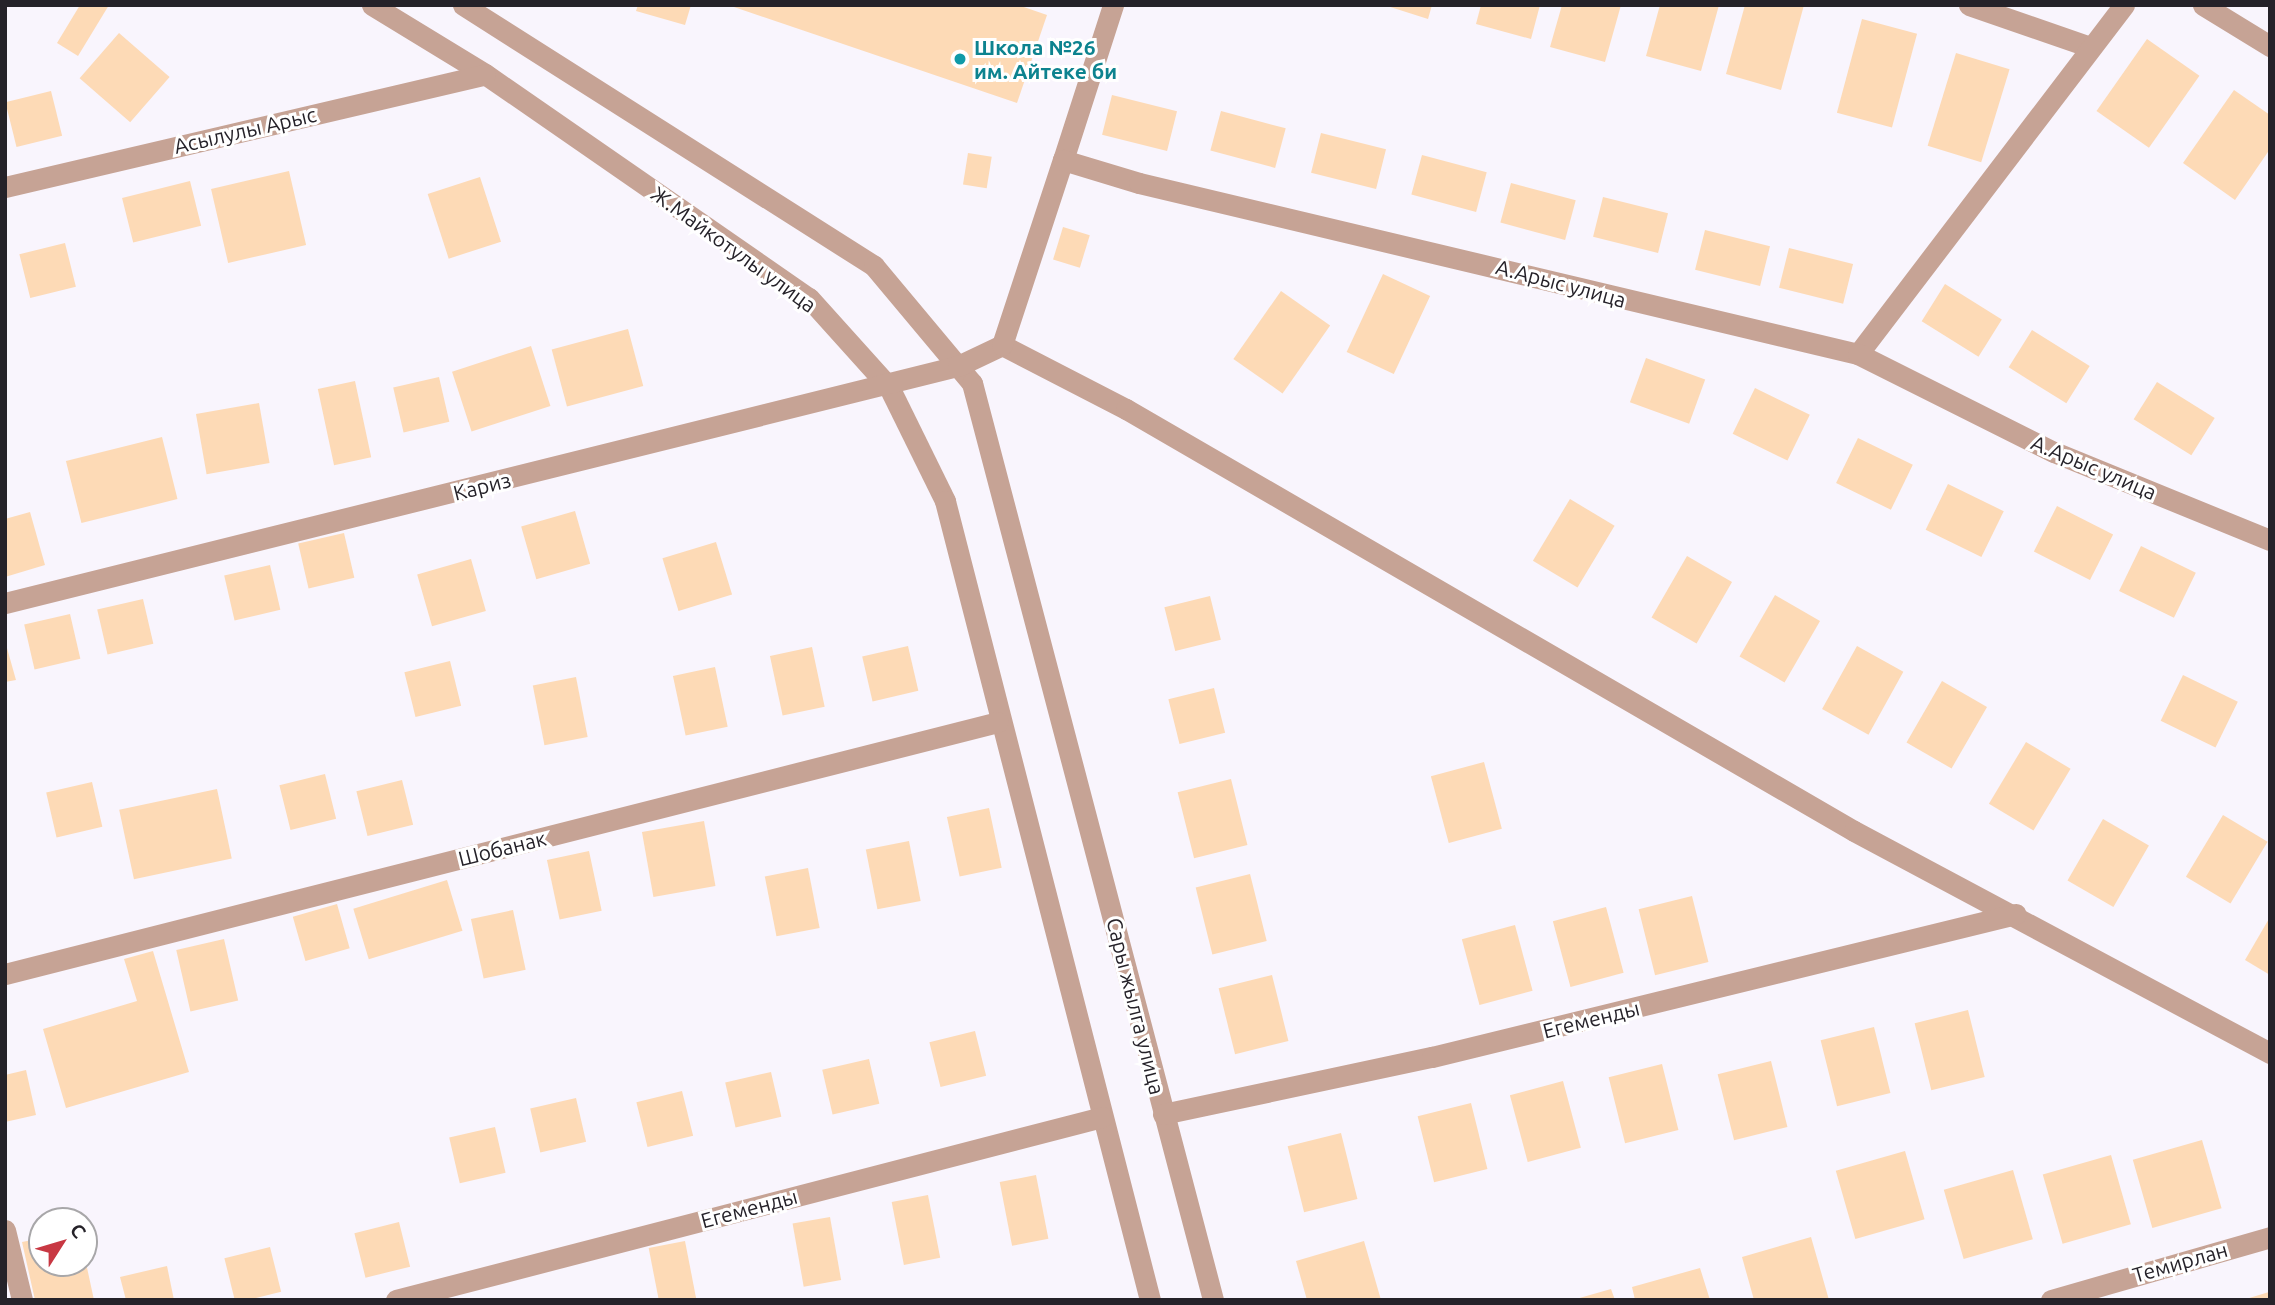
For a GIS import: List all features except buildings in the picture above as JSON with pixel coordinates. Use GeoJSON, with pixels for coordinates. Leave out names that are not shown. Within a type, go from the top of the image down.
{"type":"FeatureCollection","features":[{"type":"Feature","properties":{"kind":"street","name":"Ж.Майкотулы улица"},"geometry":{"type":"LineString","coordinates":[[372,5],[485,74],[809,298],[889,387],[945,501],[998,722]]}},
{"type":"Feature","properties":{"kind":"street"},"geometry":{"type":"LineString","coordinates":[[463,5],[874,266],[958,366],[1002,345],[1113,5]]}},
{"type":"Feature","properties":{"kind":"street"},"geometry":{"type":"LineString","coordinates":[[1969,5],[2090,47]]}},
{"type":"Feature","properties":{"kind":"street"},"geometry":{"type":"LineString","coordinates":[[1858,354],[1966,217],[2090,47],[2124,5]]}},
{"type":"Feature","properties":{"kind":"street"},"geometry":{"type":"LineString","coordinates":[[2203,5],[2270,46]]}},
{"type":"Feature","properties":{"kind":"street","name":"Асылулы Арыс"},"geometry":{"type":"LineString","coordinates":[[5,187],[485,74]]}},
{"type":"Feature","properties":{"kind":"street","name":"А.Арыс улица"},"geometry":{"type":"LineString","coordinates":[[1063,160],[1139,183],[1858,354],[2054,452],[2270,540]]}},
{"type":"Feature","properties":{"kind":"street"},"geometry":{"type":"LineString","coordinates":[[1002,345],[1126,409],[1854,831],[2016,914],[2270,1052]]}},
{"type":"Feature","properties":{"kind":"street","name":"Кариз"},"geometry":{"type":"LineString","coordinates":[[5,603],[889,387],[958,366]]}},
{"type":"Feature","properties":{"kind":"street","name":"Сары жылга улица"},"geometry":{"type":"LineString","coordinates":[[958,366],[972,383],[1061,712],[1213,1300]]}},
{"type":"Feature","properties":{"kind":"street"},"geometry":{"type":"LineString","coordinates":[[998,722],[1150,1300]]}},
{"type":"Feature","properties":{"kind":"street","name":"Шобанак"},"geometry":{"type":"LineString","coordinates":[[5,974],[998,722]]}},
{"type":"Feature","properties":{"kind":"street","name":"Егеменды"},"geometry":{"type":"LineString","coordinates":[[1164,1114],[1459,1051],[2016,914]]}},
{"type":"Feature","properties":{"kind":"street","name":"Егеменды"},"geometry":{"type":"LineString","coordinates":[[396,1300],[1102,1117]]}},
{"type":"Feature","properties":{"kind":"street"},"geometry":{"type":"LineString","coordinates":[[5,1230],[22,1300]]}},
{"type":"Feature","properties":{"kind":"street","name":"Темирлан"},"geometry":{"type":"LineString","coordinates":[[2051,1300],[2270,1237]]}},
{"type":"Feature","properties":{"kind":"place","name":"Школа №26 им. Айтеке би"},"geometry":{"type":"Point","coordinates":[960,59]}}]}
